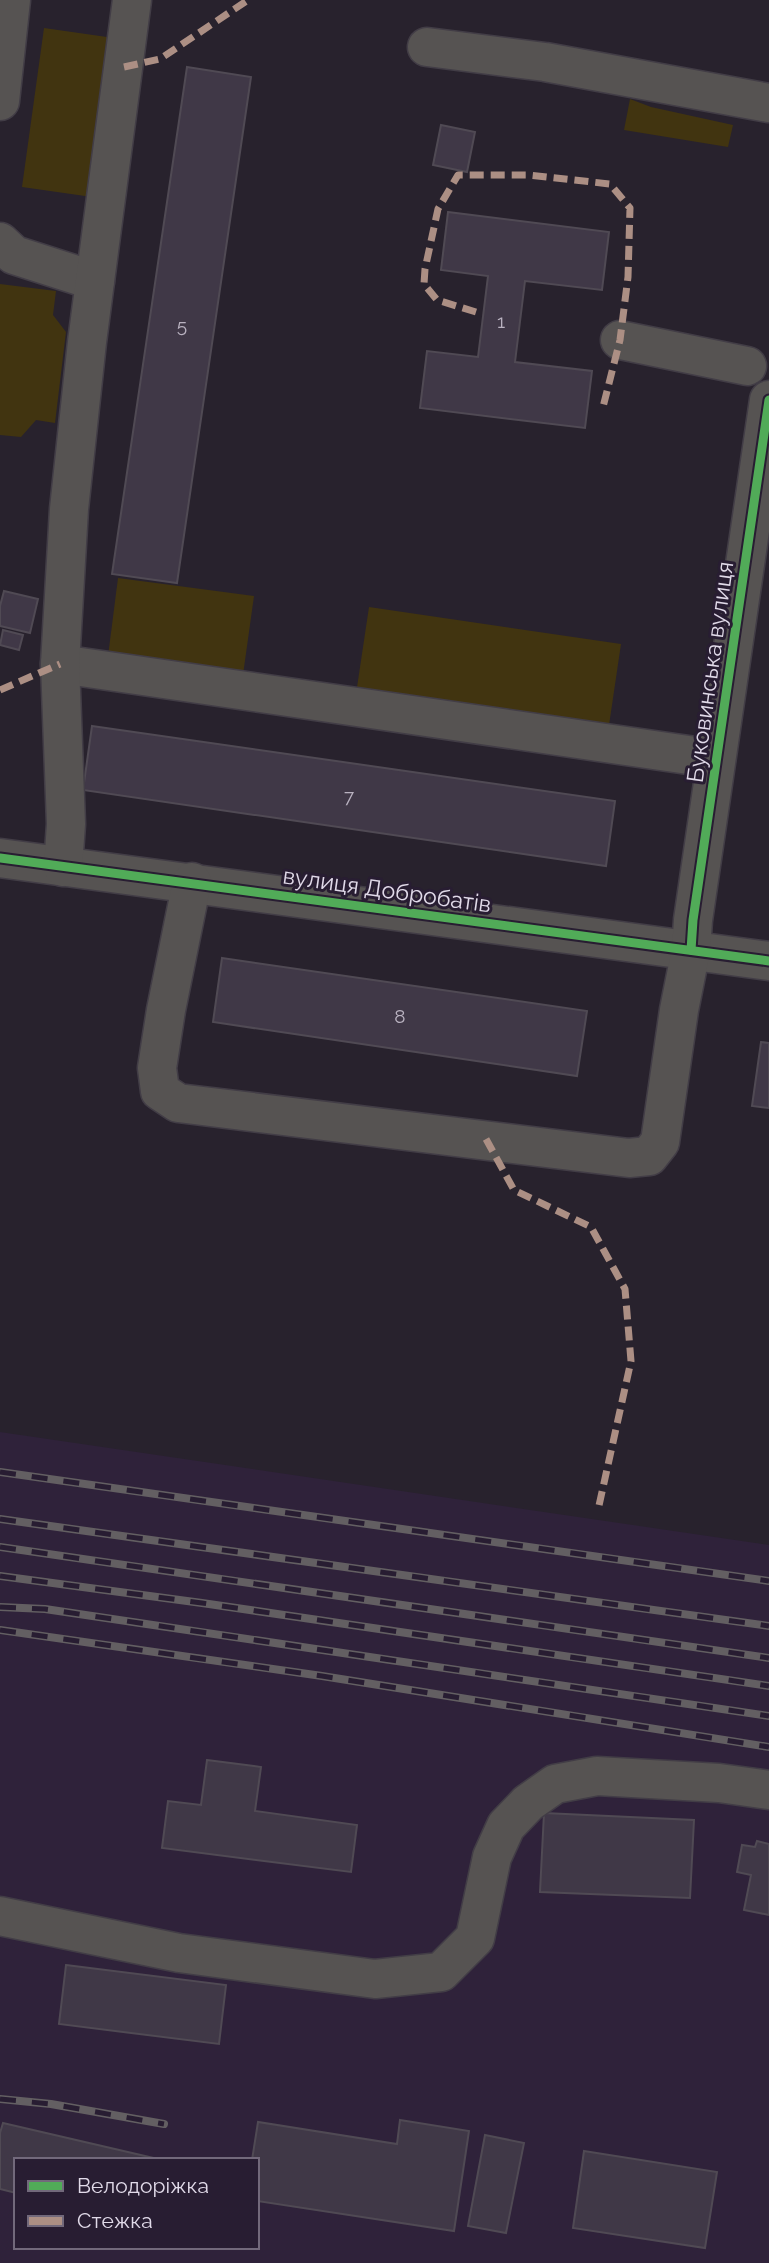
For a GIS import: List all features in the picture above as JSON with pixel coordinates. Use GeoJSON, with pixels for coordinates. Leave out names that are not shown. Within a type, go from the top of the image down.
{"type":"FeatureCollection","features":[{"type":"Feature","properties":{"kind":"street"},"geometry":{"type":"LineString","coordinates":[[0,101],[11,0]]}},
{"type":"Feature","properties":{"kind":"street"},"geometry":{"type":"LineString","coordinates":[[63,867],[66,824],[60,664],[69,509],[94,281],[132,0]]}},
{"type":"Feature","properties":{"kind":"street"},"geometry":{"type":"LineString","coordinates":[[427,47],[545,62],[769,103]]}},
{"type":"Feature","properties":{"kind":"street"},"geometry":{"type":"LineString","coordinates":[[0,242],[14,255],[94,281]]}},
{"type":"Feature","properties":{"kind":"street"},"geometry":{"type":"LineString","coordinates":[[620,340],[747,366]]}},
{"type":"Feature","properties":{"kind":"street","name":"Буковинська вулиця"},"geometry":{"type":"LineString","coordinates":[[192,883],[157,1068],[160,1091],[178,1103],[629,1158],[649,1156],[660,1142],[680,1000],[691,950],[716,759],[768,415]]}},
{"type":"Feature","properties":{"kind":"street"},"geometry":{"type":"LineString","coordinates":[[60,664],[716,759]]}},
{"type":"Feature","properties":{"kind":"street","name":"вулиця Добробатів"},"geometry":{"type":"LineString","coordinates":[[0,858],[769,961]]}},
{"type":"Feature","properties":{"kind":"street"},"geometry":{"type":"LineString","coordinates":[[0,1916],[179,1953],[375,1979],[441,1972],[475,1938],[492,1857],[506,1826],[528,1803],[555,1784],[597,1776],[719,1783],[769,1790]]}},
{"type":"Feature","properties":{"kind":"shaded area"},"geometry":{"type":"Polygon","coordinates":[[[44,28],[121,39],[99,198],[22,187],[44,28]]]}},
{"type":"Feature","properties":{"kind":"shaded area"},"geometry":{"type":"Polygon","coordinates":[[[630,99],[651,107],[733,125],[728,147],[624,130],[630,99]]]}},
{"type":"Feature","properties":{"kind":"shaded area"},"geometry":{"type":"Polygon","coordinates":[[[0,284],[56,291],[53,315],[66,332],[55,423],[36,420],[21,437],[0,435],[0,284]]]}},
{"type":"Feature","properties":{"kind":"shaded area"},"geometry":{"type":"Polygon","coordinates":[[[118,578],[254,596],[242,682],[107,664],[118,578]]]}},
{"type":"Feature","properties":{"kind":"shaded area"},"geometry":{"type":"Polygon","coordinates":[[[369,607],[621,644],[608,732],[356,694],[369,607]]]}},
{"type":"Feature","properties":{"kind":"shaded area"},"geometry":{"type":"Polygon","coordinates":[[[0,1432],[769,1545],[769,2263],[0,2263],[0,1432]]]}},
{"type":"Feature","properties":{"kind":"building"},"geometry":{"type":"Polygon","coordinates":[[[187,67],[251,77],[177,583],[112,574],[187,67]]]}},
{"type":"Feature","properties":{"kind":"building"},"geometry":{"type":"Polygon","coordinates":[[[441,125],[475,132],[467,172],[433,165],[441,125]]]}},
{"type":"Feature","properties":{"kind":"building"},"geometry":{"type":"Polygon","coordinates":[[[448,212],[609,232],[602,290],[525,281],[515,362],[592,371],[585,428],[420,408],[427,351],[478,357],[488,276],[441,270],[448,212]]]}},
{"type":"Feature","properties":{"kind":"building"},"geometry":{"type":"Polygon","coordinates":[[[4,591],[38,599],[30,633],[0,626],[0,606],[4,591]]]}},
{"type":"Feature","properties":{"kind":"building"},"geometry":{"type":"Polygon","coordinates":[[[3,630],[23,635],[19,650],[0,645],[3,630]]]}},
{"type":"Feature","properties":{"kind":"building"},"geometry":{"type":"Polygon","coordinates":[[[92,726],[615,801],[606,866],[83,790],[92,726]]]}},
{"type":"Feature","properties":{"kind":"building"},"geometry":{"type":"Polygon","coordinates":[[[222,958],[587,1011],[577,1076],[213,1022],[222,958]]]}},
{"type":"Feature","properties":{"kind":"building"},"geometry":{"type":"Polygon","coordinates":[[[761,1042],[769,1043],[769,1108],[752,1106],[761,1042]]]}},
{"type":"Feature","properties":{"kind":"building"},"geometry":{"type":"Polygon","coordinates":[[[207,1760],[261,1767],[255,1811],[357,1825],[351,1872],[162,1848],[168,1801],[201,1805],[207,1760]]]}},
{"type":"Feature","properties":{"kind":"building"},"geometry":{"type":"Polygon","coordinates":[[[544,1813],[694,1820],[690,1898],[540,1892],[544,1813]]]}},
{"type":"Feature","properties":{"kind":"building"},"geometry":{"type":"Polygon","coordinates":[[[757,1841],[769,1844],[769,1915],[744,1910],[751,1875],[737,1872],[742,1845],[755,1847],[757,1841]]]}},
{"type":"Feature","properties":{"kind":"building"},"geometry":{"type":"Polygon","coordinates":[[[66,1965],[226,1985],[219,2044],[59,2024],[66,1965]]]}},
{"type":"Feature","properties":{"kind":"building"},"geometry":{"type":"Polygon","coordinates":[[[400,2120],[469,2131],[454,2231],[259,2201],[259,2158],[252,2158],[258,2122],[397,2144],[400,2120]]]}},
{"type":"Feature","properties":{"kind":"building"},"geometry":{"type":"Polygon","coordinates":[[[3,2123],[154,2158],[14,2158],[14,2192],[0,2189],[0,2133],[3,2123]]]}},
{"type":"Feature","properties":{"kind":"building"},"geometry":{"type":"Polygon","coordinates":[[[485,2135],[524,2143],[506,2233],[468,2226],[485,2135]]]}},
{"type":"Feature","properties":{"kind":"building"},"geometry":{"type":"Polygon","coordinates":[[[584,2151],[717,2172],[705,2248],[573,2228],[584,2151]]]}},
{"type":"Feature","properties":{"kind":"railway"},"geometry":{"type":"LineString","coordinates":[[0,1472],[769,1581]]}},
{"type":"Feature","properties":{"kind":"railway"},"geometry":{"type":"LineString","coordinates":[[0,1519],[769,1626]]}},
{"type":"Feature","properties":{"kind":"railway"},"geometry":{"type":"LineString","coordinates":[[0,1547],[769,1658]]}},
{"type":"Feature","properties":{"kind":"railway"},"geometry":{"type":"LineString","coordinates":[[0,1576],[769,1686]]}},
{"type":"Feature","properties":{"kind":"railway"},"geometry":{"type":"LineString","coordinates":[[0,1607],[45,1609],[769,1716]]}},
{"type":"Feature","properties":{"kind":"railway"},"geometry":{"type":"LineString","coordinates":[[0,1630],[322,1676],[769,1747]]}},
{"type":"Feature","properties":{"kind":"railway"},"geometry":{"type":"LineString","coordinates":[[0,2099],[51,2104],[164,2124]]}},
{"type":"Feature","properties":{"kind":"marked path"},"geometry":{"type":"LineString","coordinates":[[124,67],[160,59],[248,0]]}},
{"type":"Feature","properties":{"kind":"marked path"},"geometry":{"type":"LineString","coordinates":[[476,312],[437,300],[424,284],[438,209],[458,175],[529,175],[610,184],[630,208],[628,277],[620,340],[603,407]]}},
{"type":"Feature","properties":{"kind":"marked path"},"geometry":{"type":"LineString","coordinates":[[0,690],[60,664]]}},
{"type":"Feature","properties":{"kind":"marked path"},"geometry":{"type":"LineString","coordinates":[[486,1139],[514,1190],[591,1227],[625,1289],[631,1361],[598,1510]]}},
{"type":"Feature","properties":{"kind":"cycle path"},"geometry":{"type":"LineString","coordinates":[[691,950],[693,920],[769,400]]}},
{"type":"Feature","properties":{"kind":"cycle path"},"geometry":{"type":"LineString","coordinates":[[0,858],[769,961]]}}]}
